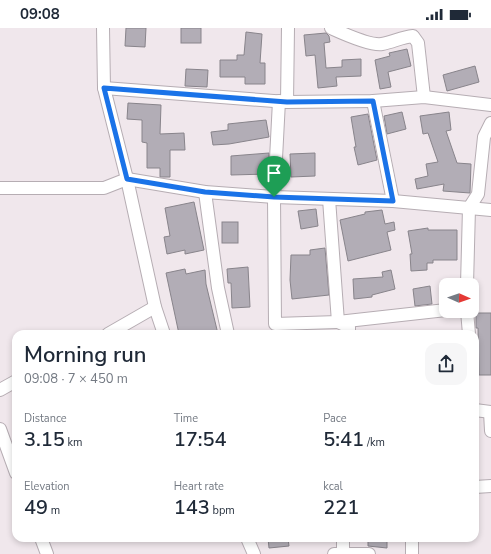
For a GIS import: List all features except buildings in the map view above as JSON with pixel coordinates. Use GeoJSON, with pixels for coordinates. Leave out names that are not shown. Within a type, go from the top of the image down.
{"type":"FeatureCollection","features":[{"type":"Feature","properties":{"kind":"street"},"geometry":{"type":"LineString","coordinates":[[104,28],[104,88],[127,179],[155,307],[163,330]]}},
{"type":"Feature","properties":{"kind":"street"},"geometry":{"type":"LineString","coordinates":[[288,28],[274,197],[275,324],[338,322],[439,311]]}},
{"type":"Feature","properties":{"kind":"street"},"geometry":{"type":"LineString","coordinates":[[331,28],[348,36],[381,44],[404,33],[413,36],[418,43],[424,97]]}},
{"type":"Feature","properties":{"kind":"street"},"geometry":{"type":"LineString","coordinates":[[104,88],[283,102],[373,101],[424,97],[491,105]]}},
{"type":"Feature","properties":{"kind":"street"},"geometry":{"type":"LineString","coordinates":[[373,101],[393,201]]}},
{"type":"Feature","properties":{"kind":"street"},"geometry":{"type":"LineString","coordinates":[[467,278],[469,208],[478,194],[484,138],[491,123]]}},
{"type":"Feature","properties":{"kind":"street"},"geometry":{"type":"LineString","coordinates":[[0,188],[104,188],[127,179],[205,192],[274,197],[393,201],[491,210]]}},
{"type":"Feature","properties":{"kind":"street"},"geometry":{"type":"LineString","coordinates":[[205,192],[218,288],[227,330]]}},
{"type":"Feature","properties":{"kind":"street"},"geometry":{"type":"LineString","coordinates":[[330,199],[338,322]]}},
{"type":"Feature","properties":{"kind":"street"},"geometry":{"type":"LineString","coordinates":[[115,330],[155,307]]}},
{"type":"Feature","properties":{"kind":"street"},"geometry":{"type":"LineString","coordinates":[[468,318],[469,330]]}},
{"type":"Feature","properties":{"kind":"street"},"geometry":{"type":"LineString","coordinates":[[338,322],[349,327],[349,330]]}},
{"type":"Feature","properties":{"kind":"street"},"geometry":{"type":"LineString","coordinates":[[0,390],[12,383]]}},
{"type":"Feature","properties":{"kind":"street"},"geometry":{"type":"LineString","coordinates":[[479,411],[490,412],[491,431]]}},
{"type":"Feature","properties":{"kind":"street"},"geometry":{"type":"LineString","coordinates":[[0,429],[12,462]]}},
{"type":"Feature","properties":{"kind":"street"},"geometry":{"type":"LineString","coordinates":[[479,487],[491,486]]}},
{"type":"Feature","properties":{"kind":"street"},"geometry":{"type":"LineString","coordinates":[[42,542],[47,554]]}},
{"type":"Feature","properties":{"kind":"street"},"geometry":{"type":"LineString","coordinates":[[249,542],[254,554]]}},
{"type":"Feature","properties":{"kind":"street"},"geometry":{"type":"LineString","coordinates":[[342,542],[338,553],[368,554]]}},
{"type":"Feature","properties":{"kind":"street"},"geometry":{"type":"LineString","coordinates":[[412,542],[412,554]]}},
{"type":"Feature","properties":{"kind":"route"},"geometry":{"type":"LineString","coordinates":[[104,88],[287,102],[373,101],[393,201],[274,197],[205,192],[127,179],[104,88]]}}]}
